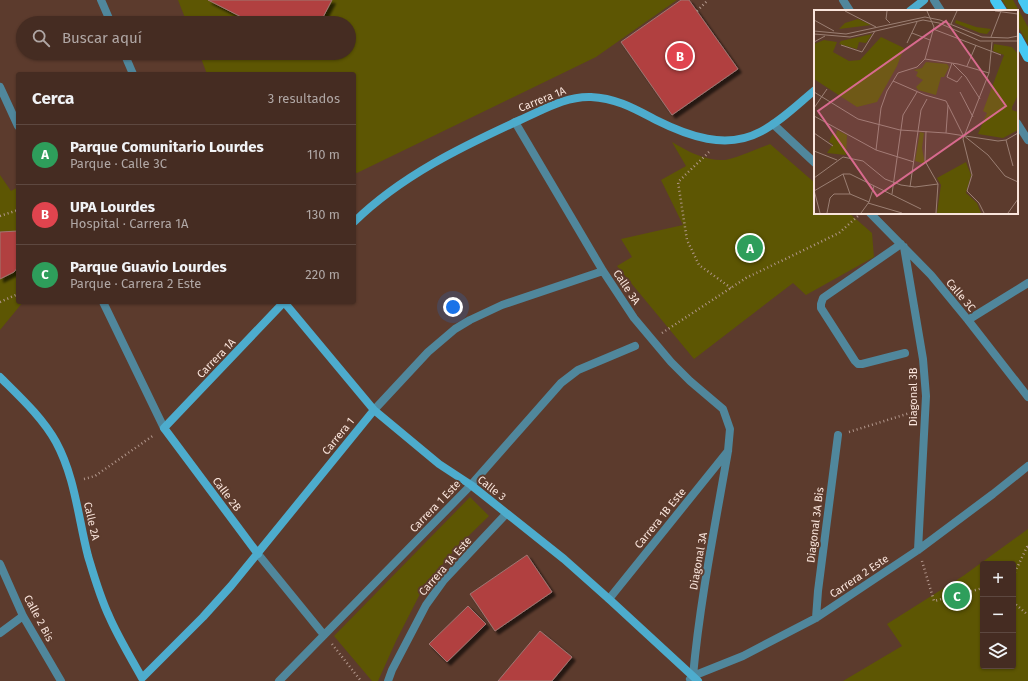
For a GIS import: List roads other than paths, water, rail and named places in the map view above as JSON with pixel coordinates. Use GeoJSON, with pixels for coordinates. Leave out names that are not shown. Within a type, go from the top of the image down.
{"type":"FeatureCollection","features":[{"type":"Feature","properties":{"kind":"main road"},"geometry":{"type":"LineString","coordinates":[[995,0],[1001,10]]}},
{"type":"Feature","properties":{"kind":"main road"},"geometry":{"type":"LineString","coordinates":[[1023,0],[1028,9]]}},
{"type":"Feature","properties":{"kind":"main road"},"geometry":{"type":"LineString","coordinates":[[1018,39],[1028,56]]}},
{"type":"Feature","properties":{"kind":"street"},"geometry":{"type":"LineString","coordinates":[[101,0],[108,16]]}},
{"type":"Feature","properties":{"kind":"street"},"geometry":{"type":"LineString","coordinates":[[843,0],[849,10]]}},
{"type":"Feature","properties":{"kind":"street"},"geometry":{"type":"LineString","coordinates":[[911,10],[924,0]]}},
{"type":"Feature","properties":{"kind":"street"},"geometry":{"type":"LineString","coordinates":[[934,0],[940,10]]}},
{"type":"Feature","properties":{"kind":"street"},"geometry":{"type":"LineString","coordinates":[[127,60],[132,72]]}},
{"type":"Feature","properties":{"kind":"street"},"geometry":{"type":"LineString","coordinates":[[0,87],[16,122]]}},
{"type":"Feature","properties":{"kind":"street","name":"Carrera 1A"},"geometry":{"type":"LineString","coordinates":[[356,220],[380,200],[423,168],[451,152],[565,100],[578,98],[603,98],[627,105],[687,134],[701,138],[722,140],[745,137],[759,133],[773,124],[814,91]]}},
{"type":"Feature","properties":{"kind":"street","name":"Calle 3A"},"geometry":{"type":"LineString","coordinates":[[515,122],[603,271],[634,318],[690,381],[723,409],[730,429],[728,451]]}},
{"type":"Feature","properties":{"kind":"street"},"geometry":{"type":"LineString","coordinates":[[773,124],[814,161]]}},
{"type":"Feature","properties":{"kind":"street"},"geometry":{"type":"LineString","coordinates":[[1018,125],[1028,140]]}},
{"type":"Feature","properties":{"kind":"street","name":"Calle 3C"},"geometry":{"type":"LineString","coordinates":[[871,214],[931,275],[1028,397]]}},
{"type":"Feature","properties":{"kind":"street"},"geometry":{"type":"LineString","coordinates":[[902,246],[823,298],[820,304],[821,308],[858,364],[905,353]]}},
{"type":"Feature","properties":{"kind":"street","name":"Diagonal 3B"},"geometry":{"type":"LineString","coordinates":[[902,246],[923,359],[925,378],[925,408],[918,550]]}},
{"type":"Feature","properties":{"kind":"street","name":"Carrera 1"},"geometry":{"type":"LineString","coordinates":[[142,680],[203,617],[258,554],[374,410],[428,352],[455,329],[485,312],[603,271]]}},
{"type":"Feature","properties":{"kind":"street"},"geometry":{"type":"LineString","coordinates":[[968,320],[1028,283]]}},
{"type":"Feature","properties":{"kind":"street","name":"Calle 2B"},"geometry":{"type":"LineString","coordinates":[[104,304],[164,428],[258,554],[324,634]]}},
{"type":"Feature","properties":{"kind":"street","name":"Carrera 1A"},"geometry":{"type":"LineString","coordinates":[[164,428],[282,304]]}},
{"type":"Feature","properties":{"kind":"street","name":"Calle 3"},"geometry":{"type":"LineString","coordinates":[[286,304],[374,410],[439,464],[470,485],[564,559],[609,598],[694,680]]}},
{"type":"Feature","properties":{"kind":"street","name":"Carrera 1 Este"},"geometry":{"type":"LineString","coordinates":[[279,681],[470,485],[561,382],[578,370],[635,346]]}},
{"type":"Feature","properties":{"kind":"street","name":"Calle 2A"},"geometry":{"type":"LineString","coordinates":[[0,377],[27,404],[46,426],[62,455],[72,482],[88,556],[108,616],[142,680]]}},
{"type":"Feature","properties":{"kind":"street","name":"Diagonal 3A Bis"},"geometry":{"type":"LineString","coordinates":[[816,618],[818,591],[838,435]]}},
{"type":"Feature","properties":{"kind":"street","name":"Carrera 1B Este"},"geometry":{"type":"LineString","coordinates":[[609,598],[728,451]]}},
{"type":"Feature","properties":{"kind":"street","name":"Diagonal 3A"},"geometry":{"type":"LineString","coordinates":[[694,680],[697,636],[728,451]]}},
{"type":"Feature","properties":{"kind":"street","name":"Carrera 2 Este"},"geometry":{"type":"LineString","coordinates":[[694,680],[750,653],[816,618],[918,550],[1028,466]]}},
{"type":"Feature","properties":{"kind":"street","name":"Carrera 1A Este"},"geometry":{"type":"LineString","coordinates":[[388,681],[392,670],[426,605],[444,580],[506,514]]}},
{"type":"Feature","properties":{"kind":"street","name":"Calle 2 Bis"},"geometry":{"type":"LineString","coordinates":[[0,564],[23,616],[61,681]]}},
{"type":"Feature","properties":{"kind":"street"},"geometry":{"type":"LineString","coordinates":[[0,633],[23,616]]}},
{"type":"Feature","properties":{"kind":"place","name":"UPA Lourdes"},"geometry":{"type":"Point","coordinates":[680,56]}},
{"type":"Feature","properties":{"kind":"place","name":"Parque Comunitario Lourdes"},"geometry":{"type":"Point","coordinates":[750,248]}},
{"type":"Feature","properties":{"kind":"place","name":"Parque Guavio Lourdes"},"geometry":{"type":"Point","coordinates":[957,596]}}]}
